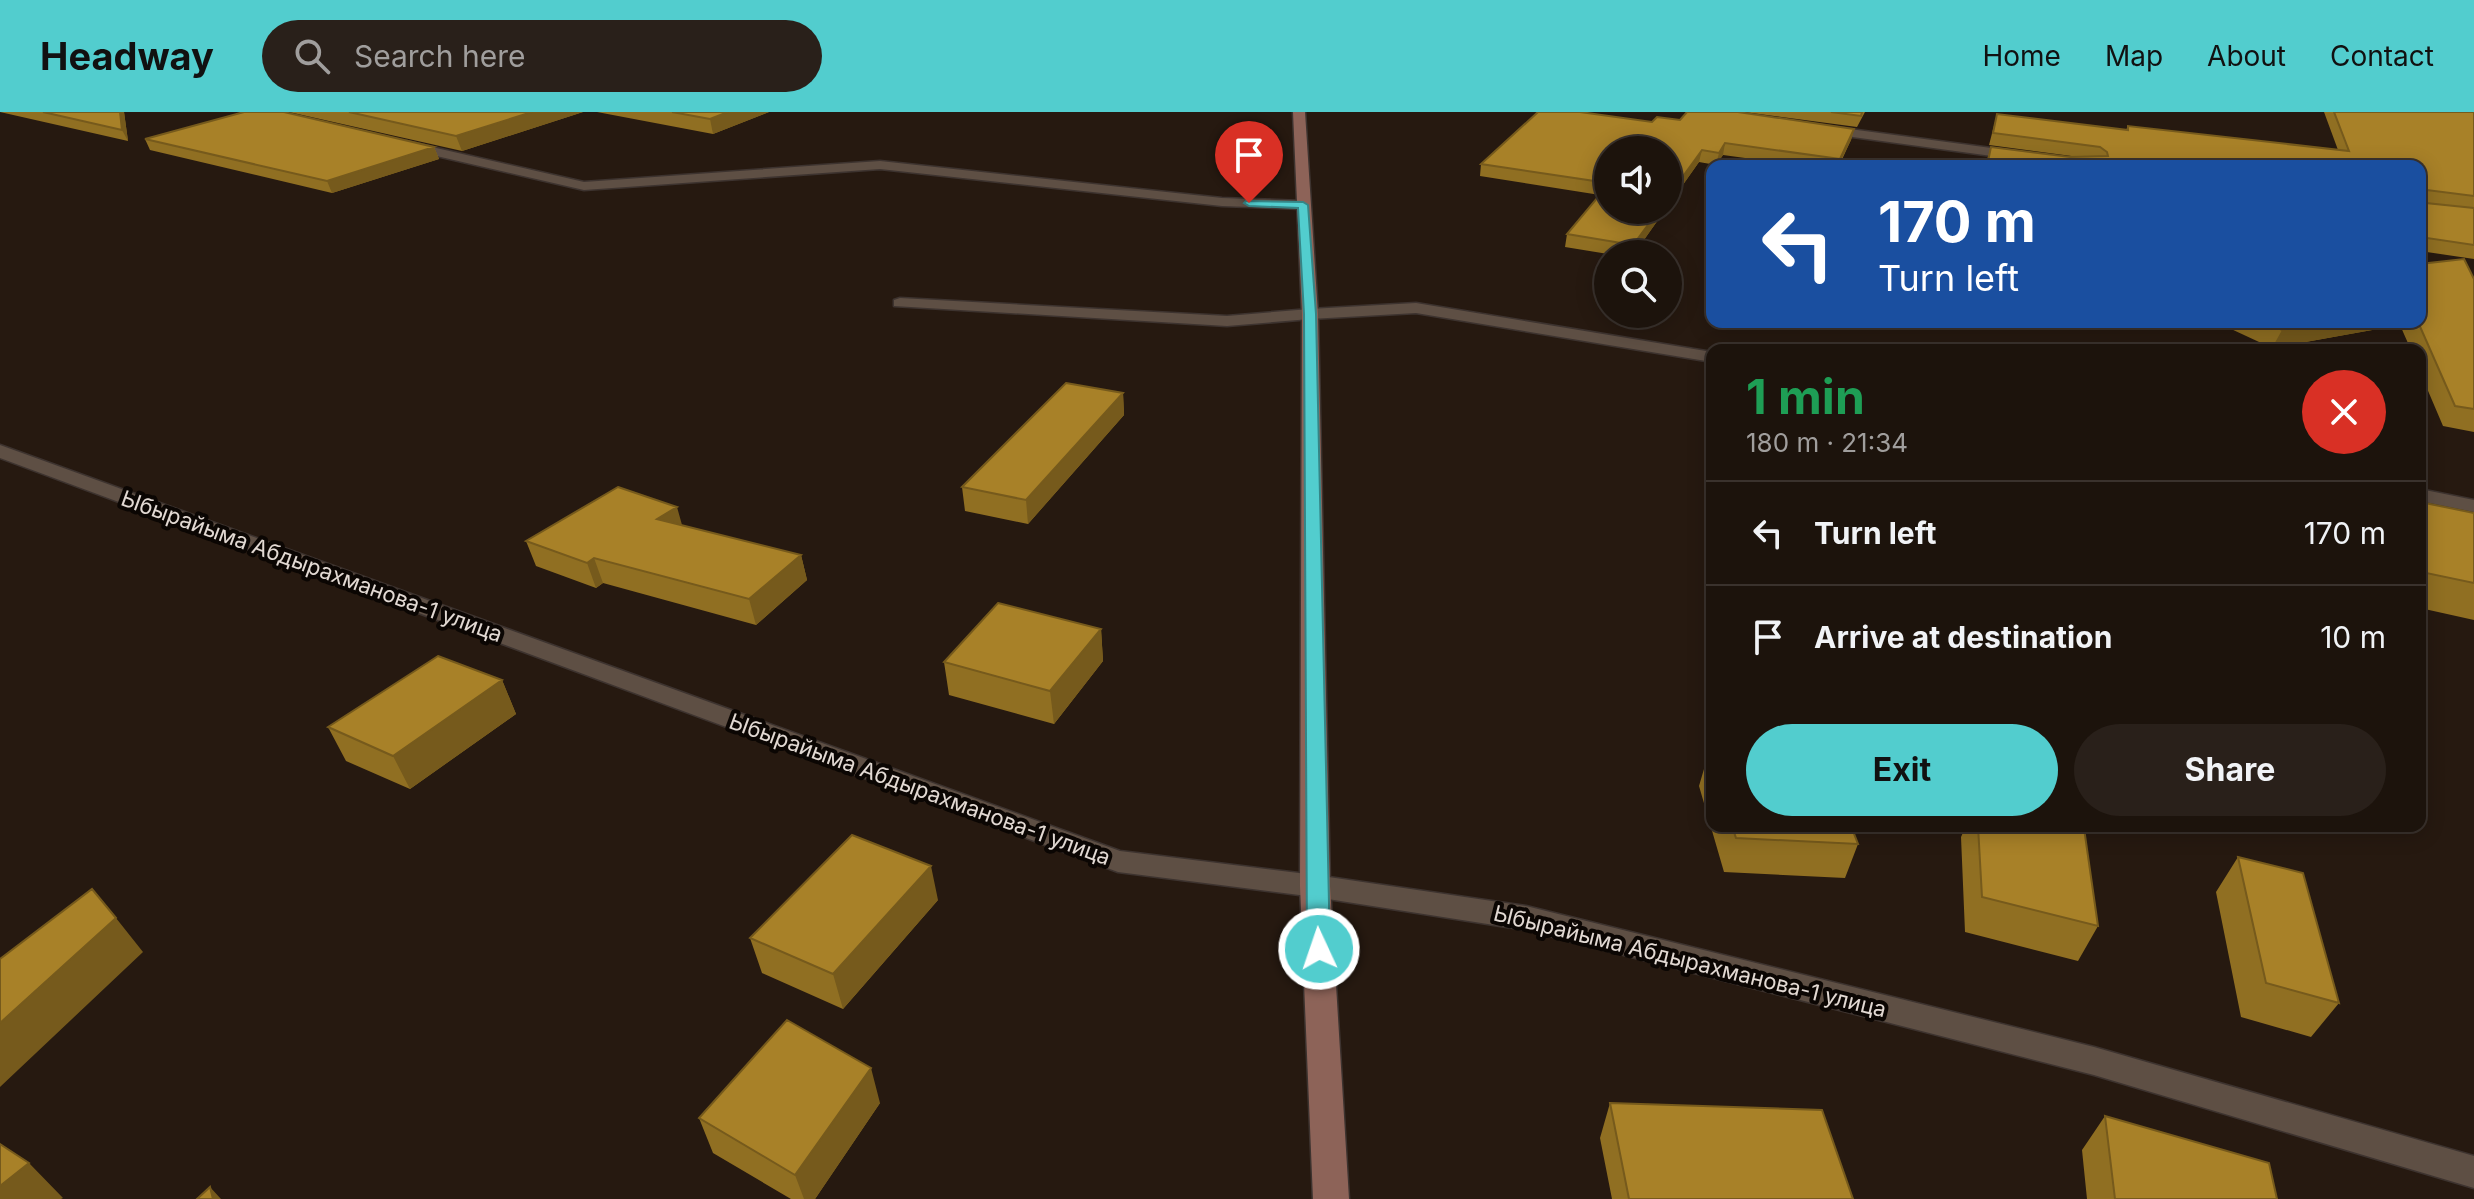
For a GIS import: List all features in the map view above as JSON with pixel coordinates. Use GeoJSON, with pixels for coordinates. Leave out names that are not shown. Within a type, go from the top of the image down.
{"type":"FeatureCollection","features":[{"type":"Feature","properties":{"kind":"street"},"geometry":{"type":"LineString","coordinates":[[1299,112],[1310,314],[1315,886],[1331,1199]]}},
{"type":"Feature","properties":{"kind":"street"},"geometry":{"type":"LineString","coordinates":[[1803,127],[2034,158]]}},
{"type":"Feature","properties":{"kind":"street"},"geometry":{"type":"LineString","coordinates":[[399,144],[584,186],[880,165],[1222,202],[1303,205]]}},
{"type":"Feature","properties":{"kind":"street"},"geometry":{"type":"LineString","coordinates":[[900,303],[1227,321],[1416,308],[1706,356]]}},
{"type":"Feature","properties":{"kind":"street","name":"Ыбырайыма Абдырахманова-1 улица"},"geometry":{"type":"LineString","coordinates":[[0,451],[1118,861],[1315,886],[1526,918],[2094,1061],[2474,1172]]}},
{"type":"Feature","properties":{"kind":"street"},"geometry":{"type":"LineString","coordinates":[[2426,496],[2474,506]]}},
{"type":"Feature","properties":{"kind":"building"},"geometry":{"type":"Polygon","coordinates":[[[43,112],[120,112],[122,130],[43,112]]]}},
{"type":"Feature","properties":{"kind":"building"},"geometry":{"type":"Polygon","coordinates":[[[244,112],[284,112],[434,147],[327,181],[145,139],[244,112]]]}},
{"type":"Feature","properties":{"kind":"building"},"geometry":{"type":"Polygon","coordinates":[[[349,112],[532,112],[456,136],[349,112]]]}},
{"type":"Feature","properties":{"kind":"building"},"geometry":{"type":"Polygon","coordinates":[[[672,112],[728,112],[710,119],[672,112]]]}},
{"type":"Feature","properties":{"kind":"building"},"geometry":{"type":"Polygon","coordinates":[[[1538,112],[1580,112],[1652,122],[1657,117],[1680,120],[1687,112],[1738,112],[1854,129],[1840,159],[1725,143],[1719,153],[1702,150],[1682,178],[1682,136],[1594,136],[1594,181],[1481,164],[1538,112]]]}},
{"type":"Feature","properties":{"kind":"building"},"geometry":{"type":"Polygon","coordinates":[[[1831,112],[1862,112],[1861,116],[1831,112]]]}},
{"type":"Feature","properties":{"kind":"building"},"geometry":{"type":"Polygon","coordinates":[[[2334,112],[2474,112],[2474,196],[2426,191],[2426,160],[1988,160],[1991,147],[2070,157],[2108,156],[2100,147],[1993,133],[1997,114],[2349,151],[2334,112]]]}},
{"type":"Feature","properties":{"kind":"building"},"geometry":{"type":"Polygon","coordinates":[[[1594,202],[1594,224],[1649,224],[1637,240],[1603,240],[1567,234],[1594,202]]]}},
{"type":"Feature","properties":{"kind":"building"},"geometry":{"type":"Polygon","coordinates":[[[2426,203],[2474,208],[2474,245],[2426,238],[2426,203]]]}},
{"type":"Feature","properties":{"kind":"building"},"geometry":{"type":"Polygon","coordinates":[[[2464,259],[2474,279],[2474,409],[2455,406],[2421,328],[2426,328],[2426,263],[2464,259]]]}},
{"type":"Feature","properties":{"kind":"building"},"geometry":{"type":"Polygon","coordinates":[[[1066,383],[1123,393],[1026,500],[962,487],[1066,383]]]}},
{"type":"Feature","properties":{"kind":"building"},"geometry":{"type":"Polygon","coordinates":[[[618,487],[677,507],[657,519],[801,555],[749,599],[594,558],[587,563],[526,541],[618,487]]]}},
{"type":"Feature","properties":{"kind":"building"},"geometry":{"type":"Polygon","coordinates":[[[2426,503],[2474,513],[2474,583],[2426,573],[2426,503]]]}},
{"type":"Feature","properties":{"kind":"building"},"geometry":{"type":"Polygon","coordinates":[[[998,603],[1101,629],[1050,691],[944,662],[998,603]]]}},
{"type":"Feature","properties":{"kind":"building"},"geometry":{"type":"Polygon","coordinates":[[[438,656],[502,680],[393,756],[328,727],[438,656]]]}},
{"type":"Feature","properties":{"kind":"building"},"geometry":{"type":"Polygon","coordinates":[[[1734,832],[1853,832],[1858,844],[1736,838],[1734,832]]]}},
{"type":"Feature","properties":{"kind":"building"},"geometry":{"type":"Polygon","coordinates":[[[1978,832],[2085,832],[2098,926],[1982,897],[1978,832]]]}},
{"type":"Feature","properties":{"kind":"building"},"geometry":{"type":"Polygon","coordinates":[[[852,835],[931,866],[833,974],[750,938],[852,835]]]}},
{"type":"Feature","properties":{"kind":"building"},"geometry":{"type":"Polygon","coordinates":[[[2238,857],[2303,873],[2339,1003],[2266,983],[2238,857]]]}},
{"type":"Feature","properties":{"kind":"building"},"geometry":{"type":"Polygon","coordinates":[[[92,889],[116,918],[0,1023],[0,959],[92,889]]]}},
{"type":"Feature","properties":{"kind":"building"},"geometry":{"type":"Polygon","coordinates":[[[787,1020],[871,1068],[795,1175],[699,1118],[787,1020]]]}},
{"type":"Feature","properties":{"kind":"building"},"geometry":{"type":"Polygon","coordinates":[[[1610,1103],[1822,1110],[1853,1199],[1629,1199],[1610,1103]]]}},
{"type":"Feature","properties":{"kind":"building"},"geometry":{"type":"Polygon","coordinates":[[[2105,1116],[2269,1163],[2277,1199],[2115,1199],[2105,1116]]]}},
{"type":"Feature","properties":{"kind":"building"},"geometry":{"type":"Polygon","coordinates":[[[0,1144],[29,1163],[0,1186],[0,1144]]]}},
{"type":"Feature","properties":{"kind":"building"},"geometry":{"type":"Polygon","coordinates":[[[210,1187],[213,1199],[197,1199],[210,1187]]]}},
{"type":"Feature","properties":{"kind":"route"},"geometry":{"type":"LineString","coordinates":[[1249,203],[1303,205],[1310,314],[1315,886],[1319,949]]}}]}
